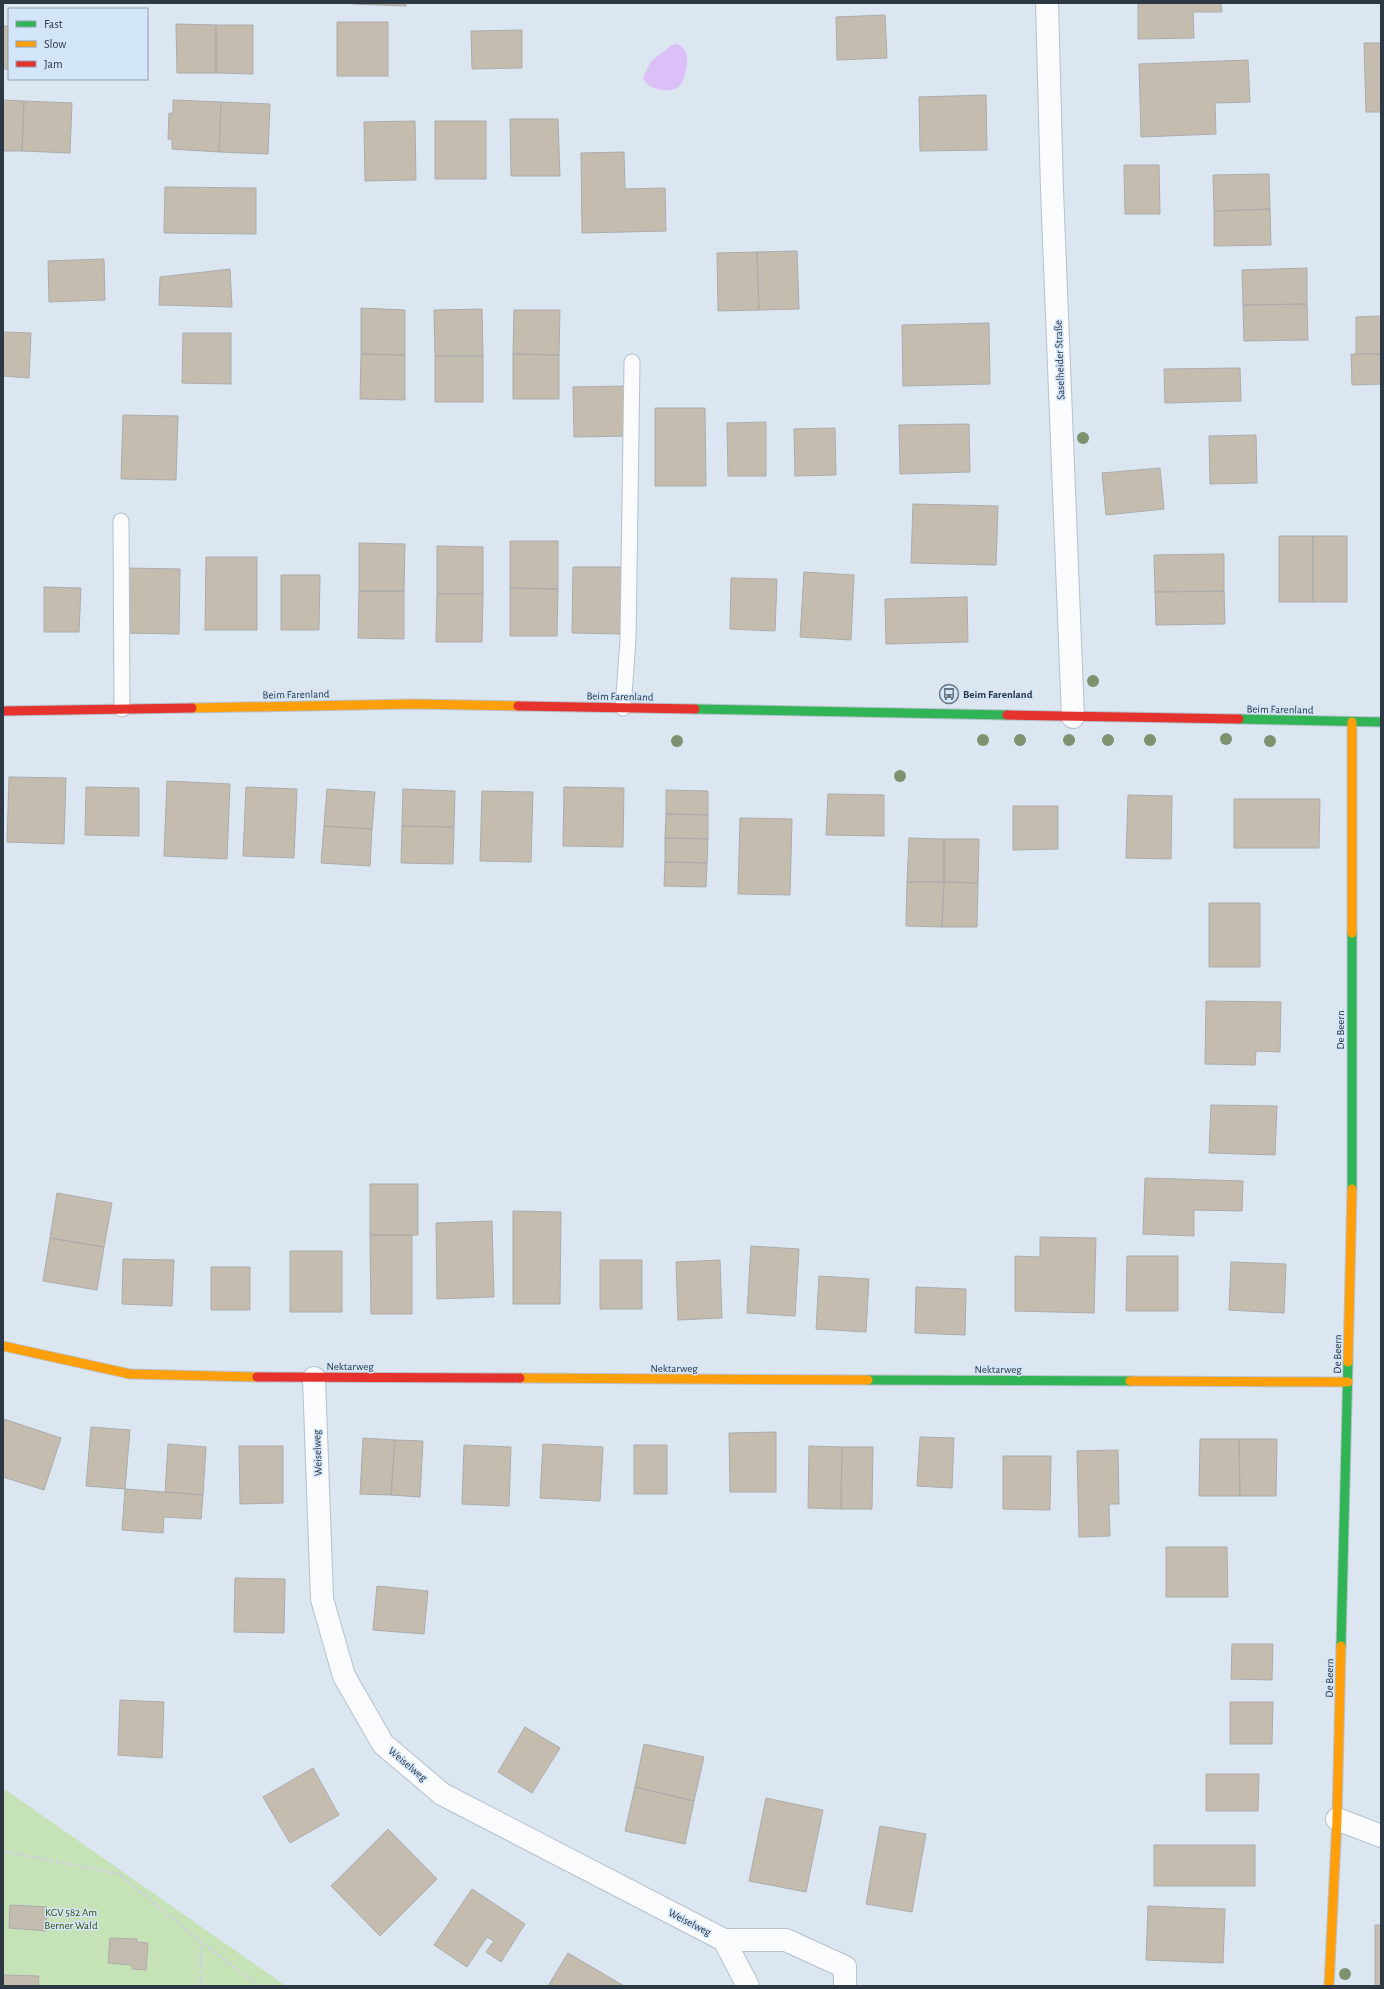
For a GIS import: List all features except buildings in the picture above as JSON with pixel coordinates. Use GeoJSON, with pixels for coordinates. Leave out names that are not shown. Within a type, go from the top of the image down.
{"type":"FeatureCollection","features":[{"type":"Feature","properties":{"kind":"street","name":"Saselheider Straße"},"geometry":{"type":"LineString","coordinates":[[1047,3],[1052,190],[1073,717]]}},
{"type":"Feature","properties":{"kind":"street","name":"Beim Farenland"},"geometry":{"type":"LineString","coordinates":[[3,711],[413,704],[1381,722]]}},
{"type":"Feature","properties":{"kind":"street","name":"De Beern"},"geometry":{"type":"LineString","coordinates":[[1329,1986],[1337,1819],[1352,1169],[1352,722]]}},
{"type":"Feature","properties":{"kind":"street","name":"Nektarweg"},"geometry":{"type":"LineString","coordinates":[[3,1346],[130,1374],[314,1378],[1348,1382]]}},
{"type":"Feature","properties":{"kind":"street","name":"Weiselweg"},"geometry":{"type":"LineString","coordinates":[[314,1378],[322,1599],[344,1676],[383,1744],[442,1794],[724,1940],[786,1940],[845,1967],[845,1986]]}},
{"type":"Feature","properties":{"kind":"street"},"geometry":{"type":"LineString","coordinates":[[1337,1819],[1381,1836]]}},
{"type":"Feature","properties":{"kind":"street","name":"Weiselweg"},"geometry":{"type":"LineString","coordinates":[[724,1940],[748,1986]]}},
{"type":"Feature","properties":{"kind":"lane"},"geometry":{"type":"LineString","coordinates":[[623,708],[628,640],[632,362]]}},
{"type":"Feature","properties":{"kind":"lane"},"geometry":{"type":"LineString","coordinates":[[121,521],[122,709]]}},
{"type":"Feature","properties":{"kind":"path"},"geometry":{"type":"LineString","coordinates":[[3,1852],[119,1874],[201,1942],[259,1986]]}},
{"type":"Feature","properties":{"kind":"path"},"geometry":{"type":"LineString","coordinates":[[201,1942],[201,1986]]}},
{"type":"Feature","properties":{"kind":"green space","name":"KGV 582 Am Berner Wald"},"geometry":{"type":"Polygon","coordinates":[[[3,1788],[286,1986],[3,1986],[3,1788]]]}},
{"type":"Feature","properties":{"kind":"shaded area"},"geometry":{"type":"Polygon","coordinates":[[[677,44],[684,49],[687,55],[684,78],[680,85],[671,90],[660,90],[649,86],[643,78],[651,61],[672,45],[677,44]]]}},
{"type":"Feature","properties":{"kind":"traffic: fast"},"geometry":{"type":"LineString","coordinates":[[695,709],[1007,715]]}},
{"type":"Feature","properties":{"kind":"traffic: fast"},"geometry":{"type":"LineString","coordinates":[[1239,719],[1381,722]]}},
{"type":"Feature","properties":{"kind":"traffic: fast"},"geometry":{"type":"LineString","coordinates":[[1352,933],[1352,1189]]}},
{"type":"Feature","properties":{"kind":"traffic: fast"},"geometry":{"type":"LineString","coordinates":[[1341,1646],[1348,1362]]}},
{"type":"Feature","properties":{"kind":"traffic: fast"},"geometry":{"type":"LineString","coordinates":[[868,1380],[1130,1381]]}},
{"type":"Feature","properties":{"kind":"traffic: slow"},"geometry":{"type":"LineString","coordinates":[[192,708],[413,704],[518,706]]}},
{"type":"Feature","properties":{"kind":"traffic: slow"},"geometry":{"type":"LineString","coordinates":[[1352,722],[1352,933]]}},
{"type":"Feature","properties":{"kind":"traffic: slow"},"geometry":{"type":"LineString","coordinates":[[1348,1362],[1352,1189]]}},
{"type":"Feature","properties":{"kind":"traffic: slow"},"geometry":{"type":"LineString","coordinates":[[3,1346],[130,1374],[257,1377]]}},
{"type":"Feature","properties":{"kind":"traffic: slow"},"geometry":{"type":"LineString","coordinates":[[520,1378],[868,1380]]}},
{"type":"Feature","properties":{"kind":"traffic: slow"},"geometry":{"type":"LineString","coordinates":[[1130,1381],[1348,1382]]}},
{"type":"Feature","properties":{"kind":"traffic: slow"},"geometry":{"type":"LineString","coordinates":[[1329,1986],[1337,1819],[1341,1646]]}},
{"type":"Feature","properties":{"kind":"traffic: jam"},"geometry":{"type":"LineString","coordinates":[[518,706],[695,709]]}},
{"type":"Feature","properties":{"kind":"traffic: jam"},"geometry":{"type":"LineString","coordinates":[[3,711],[192,708]]}},
{"type":"Feature","properties":{"kind":"traffic: jam"},"geometry":{"type":"LineString","coordinates":[[1007,715],[1239,719]]}},
{"type":"Feature","properties":{"kind":"traffic: jam"},"geometry":{"type":"LineString","coordinates":[[257,1377],[520,1378]]}},
{"type":"Feature","properties":{"kind":"place","name":"Beim Farenland"},"geometry":{"type":"Point","coordinates":[949,694]}}]}
